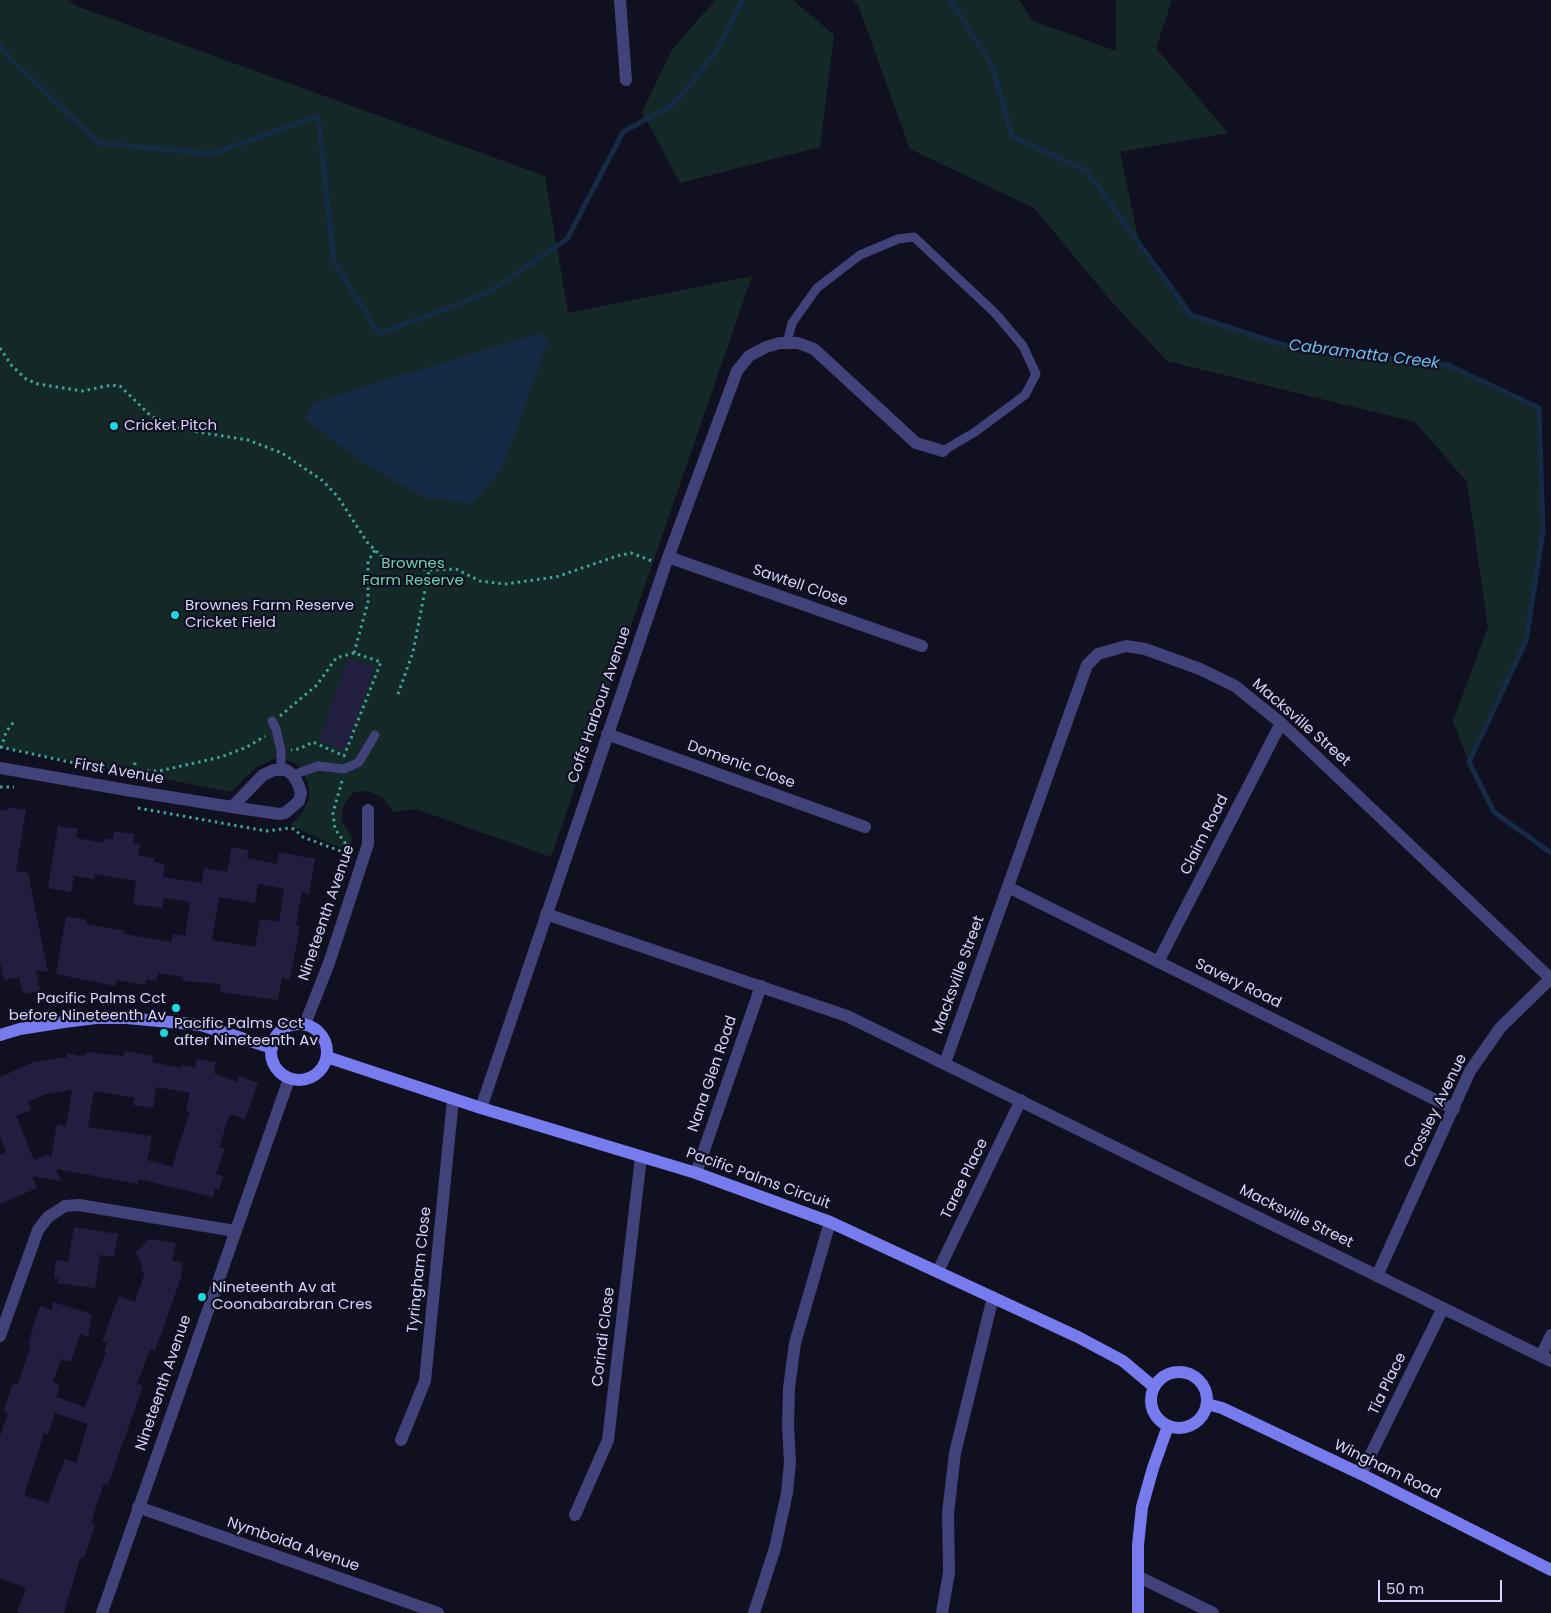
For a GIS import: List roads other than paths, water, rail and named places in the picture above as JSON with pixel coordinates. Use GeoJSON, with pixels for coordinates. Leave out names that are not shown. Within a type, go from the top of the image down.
{"type":"FeatureCollection","features":[{"type":"Feature","properties":{"kind":"street"},"geometry":{"type":"LineString","coordinates":[[620,0],[626,80]]}},
{"type":"Feature","properties":{"kind":"street","name":"Coffs Harbour Avenue"},"geometry":{"type":"LineString","coordinates":[[481,1108],[668,557],[737,371],[748,356],[766,347],[798,343],[814,349],[916,442],[943,451]]}},
{"type":"Feature","properties":{"kind":"street","name":"Sawtell Close"},"geometry":{"type":"LineString","coordinates":[[668,557],[922,646]]}},
{"type":"Feature","properties":{"kind":"street","name":"Macksville Street"},"geometry":{"type":"LineString","coordinates":[[945,1063],[1087,665],[1098,654],[1126,646],[1144,649],[1200,669],[1235,686],[1281,723],[1551,979]]}},
{"type":"Feature","properties":{"kind":"street","name":"Claim Road"},"geometry":{"type":"LineString","coordinates":[[1158,962],[1281,723]]}},
{"type":"Feature","properties":{"kind":"street","name":"Domenic Close"},"geometry":{"type":"LineString","coordinates":[[607,734],[865,827]]}},
{"type":"Feature","properties":{"kind":"street","name":"First Avenue"},"geometry":{"type":"LineString","coordinates":[[0,768],[232,807],[285,813],[299,801],[301,793],[287,772]]}},
{"type":"Feature","properties":{"kind":"street"},"geometry":{"type":"LineString","coordinates":[[232,807],[263,775],[287,772]]}},
{"type":"Feature","properties":{"kind":"street","name":"Nineteenth Avenue"},"geometry":{"type":"LineString","coordinates":[[305,1024],[368,844],[368,810]]}},
{"type":"Feature","properties":{"kind":"street","name":"Savery Road"},"geometry":{"type":"LineString","coordinates":[[1008,887],[1454,1109]]}},
{"type":"Feature","properties":{"kind":"street","name":"Macksville Street"},"geometry":{"type":"LineString","coordinates":[[546,914],[847,1016],[1546,1359]]}},
{"type":"Feature","properties":{"kind":"street","name":"Crossley Avenue"},"geometry":{"type":"LineString","coordinates":[[1377,1276],[1470,1071],[1500,1028],[1551,979]]}},
{"type":"Feature","properties":{"kind":"street","name":"Nana Glen Road"},"geometry":{"type":"LineString","coordinates":[[696,1173],[761,986]]}},
{"type":"Feature","properties":{"kind":"street"},"geometry":{"type":"LineString","coordinates":[[0,1035],[20,1029],[72,1021],[96,1018],[127,1018],[202,1025],[272,1048]]}},
{"type":"Feature","properties":{"kind":"street"},"geometry":{"type":"LineString","coordinates":[[305,1024],[321,1035],[327,1049],[327,1057],[320,1072],[313,1077],[298,1080],[289,1079],[275,1067],[272,1060],[272,1048],[274,1039],[285,1028],[305,1024]]}},
{"type":"Feature","properties":{"kind":"street","name":"Pacific Palms Circuit"},"geometry":{"type":"LineString","coordinates":[[327,1057],[481,1108],[641,1158],[696,1173],[830,1222],[1078,1337],[1123,1361],[1154,1387]]}},
{"type":"Feature","properties":{"kind":"street","name":"Nineteenth Avenue"},"geometry":{"type":"LineString","coordinates":[[102,1613],[289,1079]]}},
{"type":"Feature","properties":{"kind":"street","name":"Tyringham Close"},"geometry":{"type":"LineString","coordinates":[[401,1440],[425,1381],[453,1099]]}},
{"type":"Feature","properties":{"kind":"street","name":"Taree Place"},"geometry":{"type":"LineString","coordinates":[[938,1271],[1021,1100]]}},
{"type":"Feature","properties":{"kind":"street","name":"Corindi Close"},"geometry":{"type":"LineString","coordinates":[[575,1515],[608,1440],[641,1158]]}},
{"type":"Feature","properties":{"kind":"street"},"geometry":{"type":"LineString","coordinates":[[0,1336],[38,1230],[48,1217],[65,1206],[79,1205],[235,1231]]}},
{"type":"Feature","properties":{"kind":"street"},"geometry":{"type":"LineString","coordinates":[[754,1613],[775,1548],[787,1493],[790,1463],[789,1388],[795,1343],[830,1222]]}},
{"type":"Feature","properties":{"kind":"street"},"geometry":{"type":"LineString","coordinates":[[942,1613],[949,1572],[948,1513],[955,1453],[993,1297]]}},
{"type":"Feature","properties":{"kind":"street","name":"Tia Place"},"geometry":{"type":"LineString","coordinates":[[1361,1474],[1443,1308]]}},
{"type":"Feature","properties":{"kind":"street"},"geometry":{"type":"LineString","coordinates":[[1546,1359],[1551,1335]]}},
{"type":"Feature","properties":{"kind":"street"},"geometry":{"type":"LineString","coordinates":[[1170,1373],[1190,1374],[1201,1383],[1205,1390],[1207,1404],[1199,1420],[1193,1425],[1177,1429],[1160,1421],[1152,1408],[1151,1400],[1154,1387],[1158,1381],[1170,1373]]}},
{"type":"Feature","properties":{"kind":"street","name":"Wingham Road"},"geometry":{"type":"LineString","coordinates":[[1207,1404],[1222,1408],[1361,1474],[1551,1570]]}},
{"type":"Feature","properties":{"kind":"street"},"geometry":{"type":"LineString","coordinates":[[1138,1613],[1138,1545],[1142,1506],[1168,1426]]}},
{"type":"Feature","properties":{"kind":"street","name":"Nymboida Avenue"},"geometry":{"type":"LineString","coordinates":[[138,1507],[438,1613]]}},
{"type":"Feature","properties":{"kind":"street"},"geometry":{"type":"LineString","coordinates":[[1139,1577],[1213,1613]]}},
{"type":"Feature","properties":{"kind":"lane","name":"Coffs Harbour Avenue"},"geometry":{"type":"LineString","coordinates":[[787,343],[792,323],[817,288],[860,255],[898,238],[914,237],[995,313],[1024,346],[1036,374],[1025,395],[975,432],[943,451]]}},
{"type":"Feature","properties":{"kind":"lane"},"geometry":{"type":"LineString","coordinates":[[274,725],[287,772],[318,766],[344,769],[359,762],[375,736]]}},
{"type":"Feature","properties":{"kind":"water"},"geometry":{"type":"Polygon","coordinates":[[[539,333],[548,341],[502,469],[472,504],[423,497],[367,465],[304,419],[314,402],[539,333]]]}},
{"type":"Feature","properties":{"kind":"waterway","name":"Cabramatta Creek"},"geometry":{"type":"LineString","coordinates":[[0,45],[12,60],[99,143],[212,154],[318,116],[334,262],[379,334],[489,292],[567,239],[623,132],[675,103],[717,51],[743,0]]}},
{"type":"Feature","properties":{"kind":"waterway","name":"Cabramatta Creek"},"geometry":{"type":"LineString","coordinates":[[950,0],[992,65],[1012,136],[1087,171],[1191,315],[1283,345],[1448,365],[1539,408],[1543,531],[1526,641],[1469,762],[1494,812],[1551,853]]}},
{"type":"Feature","properties":{"kind":"place","name":"Cricket Pitch"},"geometry":{"type":"Point","coordinates":[114,426]}},
{"type":"Feature","properties":{"kind":"place","name":"Brownes Farm Reserve Cricket Field"},"geometry":{"type":"Point","coordinates":[175,615]}},
{"type":"Feature","properties":{"kind":"place","name":"Pacific Palms Cct before Nineteenth Av"},"geometry":{"type":"Point","coordinates":[176,1008]}},
{"type":"Feature","properties":{"kind":"place","name":"Pacific Palms Cct after Nineteenth Av"},"geometry":{"type":"Point","coordinates":[164,1033]}},
{"type":"Feature","properties":{"kind":"place","name":"Nineteenth Av at Coonabarabran Cres"},"geometry":{"type":"Point","coordinates":[202,1297]}},
{"type":"Feature","properties":{"kind":"park label","name":"Brownes Farm Reserve"},"geometry":{"type":"Point","coordinates":[413,572]}}]}
